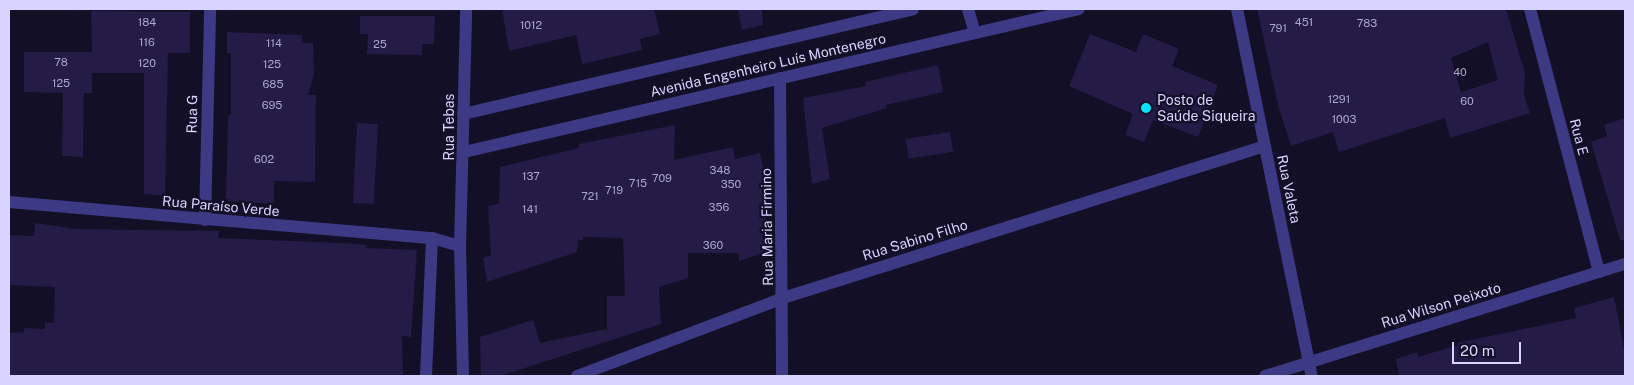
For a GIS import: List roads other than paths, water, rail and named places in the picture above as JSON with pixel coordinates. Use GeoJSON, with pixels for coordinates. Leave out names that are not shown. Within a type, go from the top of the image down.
{"type":"FeatureCollection","features":[{"type":"Feature","properties":{"kind":"street","name":"Rua G"},"geometry":{"type":"LineString","coordinates":[[205,220],[210,9]]}},
{"type":"Feature","properties":{"kind":"street","name":"Rua Tebas"},"geometry":{"type":"LineString","coordinates":[[463,376],[460,246],[464,152],[463,114],[466,9]]}},
{"type":"Feature","properties":{"kind":"street","name":"Avenida Engenheiro Luís Montenegro"},"geometry":{"type":"LineString","coordinates":[[463,114],[913,9]]}},
{"type":"Feature","properties":{"kind":"street"},"geometry":{"type":"LineString","coordinates":[[968,9],[975,33]]}},
{"type":"Feature","properties":{"kind":"street","name":"Avenida Engenheiro Luís Montenegro"},"geometry":{"type":"LineString","coordinates":[[464,152],[1079,9]]}},
{"type":"Feature","properties":{"kind":"street","name":"Rua Valeta"},"geometry":{"type":"LineString","coordinates":[[1237,9],[1312,376]]}},
{"type":"Feature","properties":{"kind":"street","name":"Rua E"},"geometry":{"type":"LineString","coordinates":[[1530,9],[1599,272]]}},
{"type":"Feature","properties":{"kind":"street","name":"Rua Maria Firmino"},"geometry":{"type":"LineString","coordinates":[[780,78],[783,298],[782,376]]}},
{"type":"Feature","properties":{"kind":"street","name":"Rua Sabino Filho"},"geometry":{"type":"LineString","coordinates":[[578,376],[783,298],[1265,146]]}},
{"type":"Feature","properties":{"kind":"street","name":"Rua Paraíso Verde"},"geometry":{"type":"LineString","coordinates":[[9,202],[432,238]]}},
{"type":"Feature","properties":{"kind":"street"},"geometry":{"type":"LineString","coordinates":[[426,376],[432,238],[460,246]]}},
{"type":"Feature","properties":{"kind":"street","name":"Rua Wilson Peixoto"},"geometry":{"type":"LineString","coordinates":[[1265,376],[1625,264]]}},
{"type":"Feature","properties":{"kind":"place","name":"Posto de Saúde Siqueira"},"geometry":{"type":"Point","coordinates":[1146,108]}}]}
